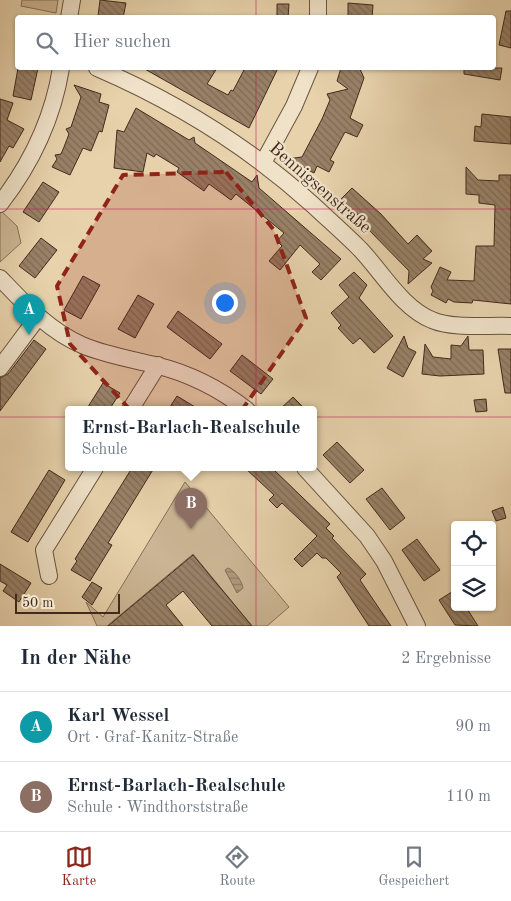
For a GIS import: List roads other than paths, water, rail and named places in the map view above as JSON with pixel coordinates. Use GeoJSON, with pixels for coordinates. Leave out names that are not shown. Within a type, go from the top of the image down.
{"type":"FeatureCollection","features":[{"type":"Feature","properties":{"kind":"street"},"geometry":{"type":"LineString","coordinates":[[70,15],[72,0]]}},
{"type":"Feature","properties":{"kind":"street"},"geometry":{"type":"LineString","coordinates":[[318,0],[318,15]]}},
{"type":"Feature","properties":{"kind":"street"},"geometry":{"type":"LineString","coordinates":[[0,204],[15,184],[40,138],[58,89],[61,70]]}},
{"type":"Feature","properties":{"kind":"street","name":"Bennigsenstraße"},"geometry":{"type":"LineString","coordinates":[[102,70],[190,114],[263,163],[312,204],[360,250],[418,313],[433,321],[447,324],[511,326]]}},
{"type":"Feature","properties":{"kind":"street"},"geometry":{"type":"LineString","coordinates":[[263,163],[294,106],[309,70]]}},
{"type":"Feature","properties":{"kind":"street"},"geometry":{"type":"LineString","coordinates":[[0,278],[38,317],[59,333],[82,345],[104,353],[158,365],[202,382],[225,394],[242,406]]}},
{"type":"Feature","properties":{"kind":"street"},"geometry":{"type":"LineString","coordinates":[[0,368],[38,317]]}},
{"type":"Feature","properties":{"kind":"street"},"geometry":{"type":"LineString","coordinates":[[132,406],[158,365]]}},
{"type":"Feature","properties":{"kind":"street"},"geometry":{"type":"LineString","coordinates":[[49,576],[44,550],[93,471]]}},
{"type":"Feature","properties":{"kind":"street"},"geometry":{"type":"LineString","coordinates":[[308,471],[367,536],[384,561],[417,626]]}},
{"type":"Feature","properties":{"kind":"place","name":"Karl Wessel"},"geometry":{"type":"Point","coordinates":[29,335]}},
{"type":"Feature","properties":{"kind":"place","name":"Ernst-Barlach-Realschule"},"geometry":{"type":"Point","coordinates":[191,529]}}]}
